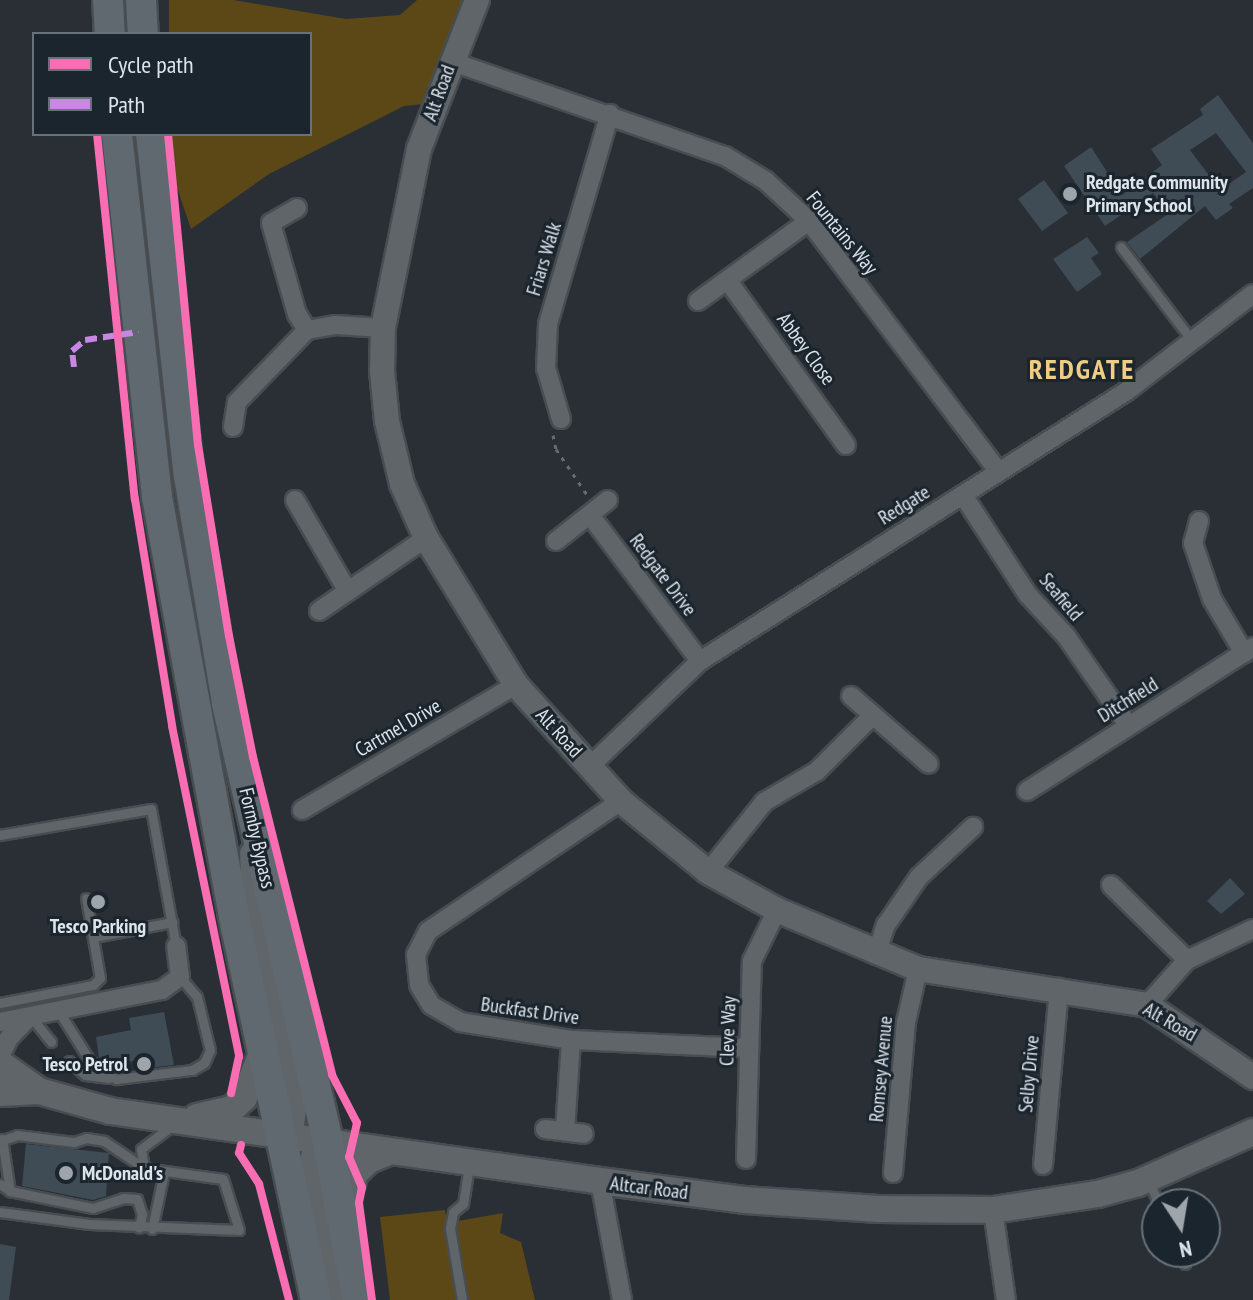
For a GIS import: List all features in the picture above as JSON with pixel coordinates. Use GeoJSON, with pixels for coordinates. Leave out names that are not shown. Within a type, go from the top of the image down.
{"type":"FeatureCollection","features":[{"type":"Feature","properties":{"kind":"highway"},"geometry":{"type":"LineString","coordinates":[[108,0],[110,32]]}},
{"type":"Feature","properties":{"kind":"highway"},"geometry":{"type":"LineString","coordinates":[[141,0],[143,32]]}},
{"type":"Feature","properties":{"kind":"highway","name":"Formby Bypass"},"geometry":{"type":"LineString","coordinates":[[117,136],[157,497],[262,1053],[316,1300]]}},
{"type":"Feature","properties":{"kind":"highway","name":"Formby Bypass"},"geometry":{"type":"LineString","coordinates":[[151,136],[189,476],[252,823],[328,1143],[358,1300]]}},
{"type":"Feature","properties":{"kind":"main road"},"geometry":{"type":"LineString","coordinates":[[252,823],[255,891],[295,1098],[290,1128],[279,1136]]}},
{"type":"Feature","properties":{"kind":"main road"},"geometry":{"type":"LineString","coordinates":[[180,1121],[240,1102],[255,1082],[262,1053]]}},
{"type":"Feature","properties":{"kind":"main road","name":"Altcar Road"},"geometry":{"type":"LineString","coordinates":[[0,1066],[39,1091],[99,1109],[744,1200],[993,1210],[1098,1194],[1148,1179],[1253,1132]]}},
{"type":"Feature","properties":{"kind":"main road","name":"Altcar Road"},"geometry":{"type":"LineString","coordinates":[[0,1093],[39,1091]]}},
{"type":"Feature","properties":{"kind":"main road"},"geometry":{"type":"LineString","coordinates":[[328,1143],[315,1154],[310,1172],[330,1300]]}},
{"type":"Feature","properties":{"kind":"main road"},"geometry":{"type":"LineString","coordinates":[[344,1221],[346,1194],[355,1173],[389,1152]]}},
{"type":"Feature","properties":{"kind":"street","name":"Alt Road"},"geometry":{"type":"LineString","coordinates":[[477,0],[450,61],[419,149],[383,328],[387,421],[402,484],[426,538],[516,685],[621,801],[708,872],[777,910],[876,955],[918,969],[1059,988],[1147,1005],[1253,1077]]}},
{"type":"Feature","properties":{"kind":"street","name":"Fountains Way"},"geometry":{"type":"LineString","coordinates":[[450,61],[725,156],[766,181],[809,221],[998,471]]}},
{"type":"Feature","properties":{"kind":"street","name":"Friars Walk"},"geometry":{"type":"LineString","coordinates":[[561,419],[546,368],[548,324],[610,114]]}},
{"type":"Feature","properties":{"kind":"street"},"geometry":{"type":"LineString","coordinates":[[297,208],[271,223],[297,314],[307,330]]}},
{"type":"Feature","properties":{"kind":"street"},"geometry":{"type":"LineString","coordinates":[[698,301],[809,221]]}},
{"type":"Feature","properties":{"kind":"street","name":"Abbey Close"},"geometry":{"type":"LineString","coordinates":[[728,281],[846,445]]}},
{"type":"Feature","properties":{"kind":"street","name":"Redgate"},"geometry":{"type":"LineString","coordinates":[[589,767],[700,661],[1127,391],[1253,294]]}},
{"type":"Feature","properties":{"kind":"street"},"geometry":{"type":"LineString","coordinates":[[233,427],[237,402],[307,330],[335,325],[383,328]]}},
{"type":"Feature","properties":{"kind":"street","name":"Seafield"},"geometry":{"type":"LineString","coordinates":[[963,495],[1028,595],[1066,636],[1128,725]]}},
{"type":"Feature","properties":{"kind":"street"},"geometry":{"type":"LineString","coordinates":[[295,500],[347,590]]}},
{"type":"Feature","properties":{"kind":"street"},"geometry":{"type":"LineString","coordinates":[[556,541],[598,508]]}},
{"type":"Feature","properties":{"kind":"street","name":"Redgate Drive"},"geometry":{"type":"LineString","coordinates":[[598,508],[700,661]]}},
{"type":"Feature","properties":{"kind":"street"},"geometry":{"type":"LineString","coordinates":[[1199,521],[1185,540],[1212,599],[1249,650]]}},
{"type":"Feature","properties":{"kind":"street"},"geometry":{"type":"LineString","coordinates":[[319,611],[426,538]]}},
{"type":"Feature","properties":{"kind":"street","name":"Ditchfield"},"geometry":{"type":"LineString","coordinates":[[1026,791],[1249,650]]}},
{"type":"Feature","properties":{"kind":"street","name":"Cartmel Drive"},"geometry":{"type":"LineString","coordinates":[[302,810],[516,685]]}},
{"type":"Feature","properties":{"kind":"street"},"geometry":{"type":"LineString","coordinates":[[851,696],[929,764]]}},
{"type":"Feature","properties":{"kind":"street"},"geometry":{"type":"LineString","coordinates":[[708,872],[764,802],[817,771],[873,715]]}},
{"type":"Feature","properties":{"kind":"street","name":"Buckfast Drive"},"geometry":{"type":"LineString","coordinates":[[621,801],[428,931],[416,955],[419,985],[431,1005],[460,1022],[571,1040],[749,1048]]}},
{"type":"Feature","properties":{"kind":"street"},"geometry":{"type":"LineString","coordinates":[[876,955],[886,925],[919,877],[972,827]]}},
{"type":"Feature","properties":{"kind":"street"},"geometry":{"type":"LineString","coordinates":[[1137,884],[1117,891],[1187,960]]}},
{"type":"Feature","properties":{"kind":"street","name":"Cleve Way"},"geometry":{"type":"LineString","coordinates":[[746,1159],[752,961],[777,910]]}},
{"type":"Feature","properties":{"kind":"street"},"geometry":{"type":"LineString","coordinates":[[1147,1005],[1187,960],[1253,929]]}},
{"type":"Feature","properties":{"kind":"street"},"geometry":{"type":"LineString","coordinates":[[0,1022],[162,990],[180,977],[176,946]]}},
{"type":"Feature","properties":{"kind":"street","name":"Romsey Avenue"},"geometry":{"type":"LineString","coordinates":[[893,1173],[906,1022],[918,969]]}},
{"type":"Feature","properties":{"kind":"street","name":"Selby Drive"},"geometry":{"type":"LineString","coordinates":[[1043,1165],[1059,988]]}},
{"type":"Feature","properties":{"kind":"street"},"geometry":{"type":"LineString","coordinates":[[0,1066],[9,1038],[30,1017]]}},
{"type":"Feature","properties":{"kind":"street"},"geometry":{"type":"LineString","coordinates":[[565,1131],[571,1040]]}},
{"type":"Feature","properties":{"kind":"street"},"geometry":{"type":"LineString","coordinates":[[545,1129],[584,1134]]}},
{"type":"Feature","properties":{"kind":"street"},"geometry":{"type":"LineString","coordinates":[[600,1181],[622,1300]]}},
{"type":"Feature","properties":{"kind":"street"},"geometry":{"type":"LineString","coordinates":[[993,1210],[1006,1300]]}},
{"type":"Feature","properties":{"kind":"lane"},"geometry":{"type":"LineString","coordinates":[[1121,247],[1193,342]]}},
{"type":"Feature","properties":{"kind":"lane"},"geometry":{"type":"LineString","coordinates":[[0,835],[151,809],[176,946]]}},
{"type":"Feature","properties":{"kind":"lane"},"geometry":{"type":"LineString","coordinates":[[0,1003],[93,985],[100,978],[86,898]]}},
{"type":"Feature","properties":{"kind":"lane"},"geometry":{"type":"LineString","coordinates":[[94,937],[173,922]]}},
{"type":"Feature","properties":{"kind":"lane"},"geometry":{"type":"LineString","coordinates":[[69,1061],[85,1075],[116,1079],[192,1070],[204,1063],[210,1050],[203,1010],[180,977]]}},
{"type":"Feature","properties":{"kind":"lane"},"geometry":{"type":"LineString","coordinates":[[58,1010],[90,1061],[116,1079]]}},
{"type":"Feature","properties":{"kind":"lane"},"geometry":{"type":"LineString","coordinates":[[30,1017],[51,1042]]}},
{"type":"Feature","properties":{"kind":"lane"},"geometry":{"type":"LineString","coordinates":[[144,1168],[141,1149],[180,1121]]}},
{"type":"Feature","properties":{"kind":"lane"},"geometry":{"type":"LineString","coordinates":[[10,1191],[1,1140],[17,1135],[104,1141],[144,1168],[223,1179],[239,1230],[158,1219]]}},
{"type":"Feature","properties":{"kind":"lane"},"geometry":{"type":"LineString","coordinates":[[462,1300],[450,1228],[453,1212],[463,1204],[470,1163]]}},
{"type":"Feature","properties":{"kind":"lane"},"geometry":{"type":"LineString","coordinates":[[152,1229],[158,1219],[164,1172]]}},
{"type":"Feature","properties":{"kind":"lane"},"geometry":{"type":"LineString","coordinates":[[1148,1179],[1152,1188]]}},
{"type":"Feature","properties":{"kind":"lane"},"geometry":{"type":"LineString","coordinates":[[0,1184],[10,1191],[93,1208],[123,1198],[137,1199],[142,1214],[139,1228]]}},
{"type":"Feature","properties":{"kind":"lane"},"geometry":{"type":"LineString","coordinates":[[0,1212],[152,1229],[177,1224]]}},
{"type":"Feature","properties":{"kind":"path"},"geometry":{"type":"LineString","coordinates":[[561,419],[566,429],[551,436],[556,449],[598,508]]}},
{"type":"Feature","properties":{"kind":"shaded area"},"geometry":{"type":"Polygon","coordinates":[[[169,0],[233,0],[346,19],[400,15],[417,0],[469,0],[432,103],[404,106],[269,174],[191,229],[170,167],[170,136],[312,136],[312,32],[169,32],[169,0]]]}},
{"type":"Feature","properties":{"kind":"shaded area"},"geometry":{"type":"Polygon","coordinates":[[[445,1210],[447,1223],[503,1213],[500,1233],[521,1242],[535,1300],[390,1300],[380,1217],[445,1210]]]}},
{"type":"Feature","properties":{"kind":"building"},"geometry":{"type":"Polygon","coordinates":[[[1218,95],[1253,143],[1253,188],[1229,204],[1233,208],[1216,220],[1205,206],[1140,259],[1127,242],[1168,214],[1153,193],[1105,226],[1064,166],[1091,147],[1122,195],[1162,165],[1151,149],[1203,115],[1200,109],[1218,95]],[[1216,133],[1190,150],[1220,190],[1246,172],[1216,133]]]}},
{"type":"Feature","properties":{"kind":"building"},"geometry":{"type":"Polygon","coordinates":[[[1044,180],[1068,213],[1042,231],[1018,199],[1044,180]]]}},
{"type":"Feature","properties":{"kind":"building"},"geometry":{"type":"Polygon","coordinates":[[[1087,237],[1099,253],[1091,258],[1102,274],[1077,292],[1053,259],[1087,237]]]}},
{"type":"Feature","properties":{"kind":"building"},"geometry":{"type":"Polygon","coordinates":[[[1230,878],[1245,894],[1221,914],[1207,901],[1230,878]]]}},
{"type":"Feature","properties":{"kind":"building"},"geometry":{"type":"Polygon","coordinates":[[[164,1012],[174,1065],[139,1069],[138,1060],[118,1064],[116,1058],[99,1058],[96,1037],[131,1030],[129,1018],[164,1012]]]}},
{"type":"Feature","properties":{"kind":"building","name":"McDonald's"},"geometry":{"type":"Polygon","coordinates":[[[26,1144],[109,1153],[106,1196],[93,1200],[22,1186],[26,1144]]]}},
{"type":"Feature","properties":{"kind":"building"},"geometry":{"type":"Polygon","coordinates":[[[0,1244],[16,1247],[9,1300],[0,1300],[0,1244]]]}},
{"type":"Feature","properties":{"kind":"marked path"},"geometry":{"type":"LineString","coordinates":[[74,367],[72,351],[85,340],[138,332]]}},
{"type":"Feature","properties":{"kind":"cycle path"},"geometry":{"type":"LineString","coordinates":[[97,136],[135,499],[172,726],[239,1056],[231,1093]]}},
{"type":"Feature","properties":{"kind":"cycle path"},"geometry":{"type":"LineString","coordinates":[[168,136],[198,445],[229,636],[253,757],[332,1075],[357,1123],[349,1157],[362,1187],[359,1203],[372,1300]]}},
{"type":"Feature","properties":{"kind":"cycle path"},"geometry":{"type":"LineString","coordinates":[[241,1145],[239,1153],[259,1184],[289,1300]]}},
{"type":"Feature","properties":{"kind":"place","name":"Redgate Community Primary School"},"geometry":{"type":"Point","coordinates":[1070,194]}},
{"type":"Feature","properties":{"kind":"place","name":"Tesco Parking"},"geometry":{"type":"Point","coordinates":[98,902]}},
{"type":"Feature","properties":{"kind":"place","name":"Tesco Petrol"},"geometry":{"type":"Point","coordinates":[144,1064]}},
{"type":"Feature","properties":{"kind":"place","name":"McDonald's"},"geometry":{"type":"Point","coordinates":[66,1173]}},
{"type":"Feature","properties":{"kind":"district","name":"REDGATE"},"geometry":{"type":"Point","coordinates":[1082,369]}}]}
